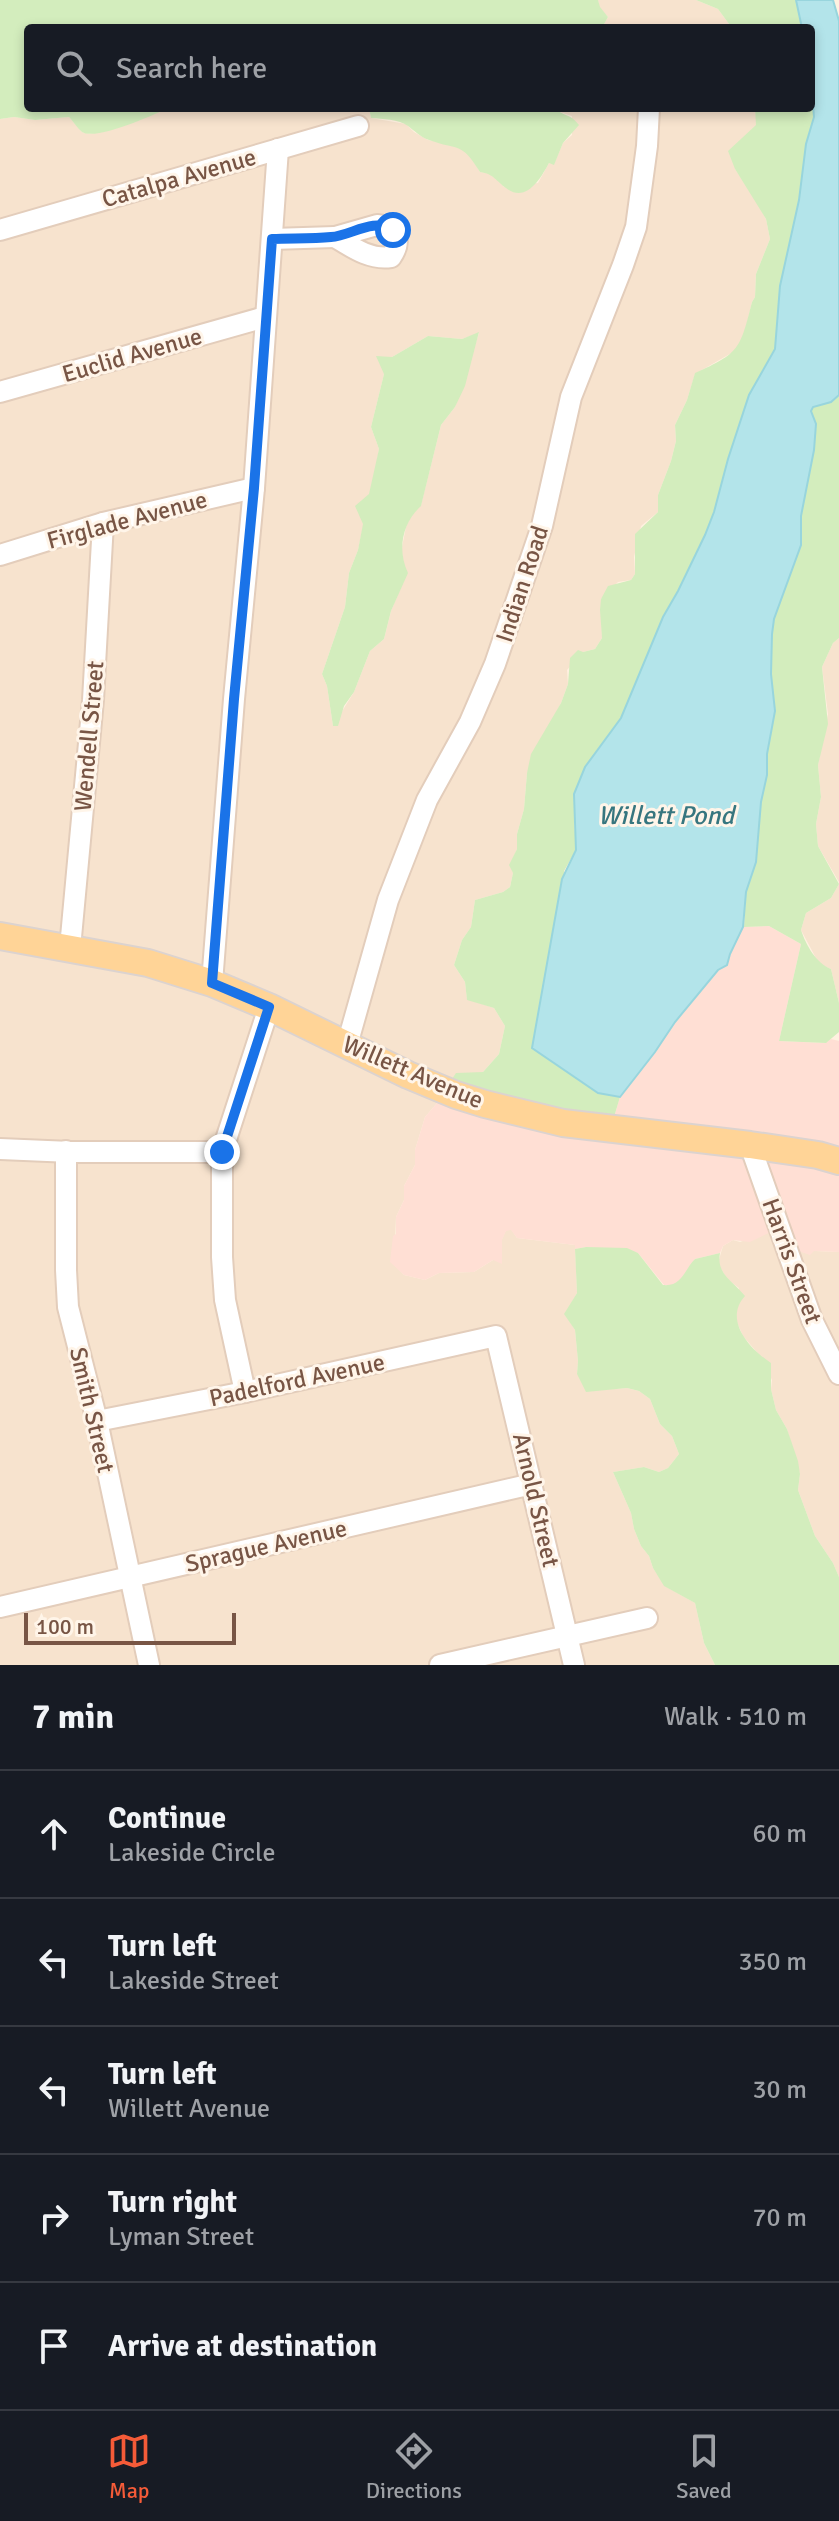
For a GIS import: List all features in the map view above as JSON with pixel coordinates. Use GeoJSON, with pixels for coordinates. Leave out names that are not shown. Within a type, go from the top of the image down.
{"type":"FeatureCollection","features":[{"type":"Feature","properties":{"kind":"main road","name":"Willett Avenue"},"geometry":{"type":"LineString","coordinates":[[0,936],[148,963],[212,983],[269,1007],[408,1075],[485,1104],[563,1123],[750,1145],[839,1161]]}},
{"type":"Feature","properties":{"kind":"street","name":"Indian Road"},"geometry":{"type":"LineString","coordinates":[[347,1045],[388,900],[427,800],[470,722],[495,664],[542,526],[571,397],[636,227],[649,112]]}},
{"type":"Feature","properties":{"kind":"street","name":"Catalpa Avenue"},"geometry":{"type":"LineString","coordinates":[[0,230],[358,126]]}},
{"type":"Feature","properties":{"kind":"street"},"geometry":{"type":"LineString","coordinates":[[212,983],[254,488],[278,149]]}},
{"type":"Feature","properties":{"kind":"street"},"geometry":{"type":"LineString","coordinates":[[272,239],[335,237]]}},
{"type":"Feature","properties":{"kind":"street","name":"Euclid Avenue"},"geometry":{"type":"LineString","coordinates":[[0,392],[265,317]]}},
{"type":"Feature","properties":{"kind":"street","name":"Firglade Avenue"},"geometry":{"type":"LineString","coordinates":[[0,555],[103,523],[254,488]]}},
{"type":"Feature","properties":{"kind":"street","name":"Wendell Street"},"geometry":{"type":"LineString","coordinates":[[70,948],[93,700],[103,523]]}},
{"type":"Feature","properties":{"kind":"street"},"geometry":{"type":"LineString","coordinates":[[245,1392],[225,1300],[222,1152],[269,1007]]}},
{"type":"Feature","properties":{"kind":"street","name":"Harris Street"},"geometry":{"type":"LineString","coordinates":[[750,1145],[812,1320],[839,1374]]}},
{"type":"Feature","properties":{"kind":"street"},"geometry":{"type":"LineString","coordinates":[[0,1149],[222,1152]]}},
{"type":"Feature","properties":{"kind":"street","name":"Smith Street"},"geometry":{"type":"LineString","coordinates":[[66,1151],[68,1307],[97,1421],[149,1665]]}},
{"type":"Feature","properties":{"kind":"street","name":"Padelford Avenue"},"geometry":{"type":"LineString","coordinates":[[97,1421],[245,1392],[496,1336]]}},
{"type":"Feature","properties":{"kind":"street","name":"Arnold Street"},"geometry":{"type":"LineString","coordinates":[[496,1336],[574,1665]]}},
{"type":"Feature","properties":{"kind":"street","name":"Sprague Avenue"},"geometry":{"type":"LineString","coordinates":[[0,1607],[532,1484]]}},
{"type":"Feature","properties":{"kind":"street"},"geometry":{"type":"LineString","coordinates":[[440,1665],[647,1618]]}},
{"type":"Feature","properties":{"kind":"shaded area"},"geometry":{"type":"Polygon","coordinates":[[[598,0],[696,0],[718,9],[729,24],[604,24],[608,17],[599,7],[598,0]]]}},
{"type":"Feature","properties":{"kind":"shaded area"},"geometry":{"type":"Polygon","coordinates":[[[158,112],[370,112],[371,118],[406,124],[428,140],[454,145],[468,152],[480,172],[492,173],[504,187],[538,183],[549,163],[554,164],[563,143],[572,135],[572,116],[560,112],[755,112],[757,125],[735,169],[766,219],[770,239],[756,274],[755,297],[744,336],[735,351],[695,374],[675,425],[676,441],[658,495],[658,512],[641,526],[634,557],[635,574],[631,580],[618,582],[601,599],[602,638],[595,649],[583,652],[567,670],[568,684],[561,703],[527,773],[510,887],[475,900],[471,927],[462,940],[454,965],[465,982],[467,999],[494,1008],[505,1026],[499,1054],[483,1072],[443,1096],[425,1117],[415,1150],[415,1165],[404,1186],[404,1200],[396,1217],[394,1264],[404,1275],[425,1280],[439,1273],[474,1272],[493,1260],[506,1230],[511,1229],[517,1238],[575,1245],[577,1293],[565,1314],[575,1330],[577,1374],[615,1389],[639,1391],[650,1399],[660,1424],[672,1436],[679,1454],[668,1468],[659,1472],[644,1467],[613,1472],[641,1546],[653,1568],[665,1586],[695,1603],[704,1643],[715,1665],[0,1665],[0,119],[69,117],[82,132],[89,134],[110,130],[158,112]],[[479,333],[462,339],[428,336],[392,357],[384,374],[371,427],[379,449],[376,468],[358,550],[349,573],[345,607],[322,674],[327,686],[333,726],[354,692],[370,651],[384,639],[391,611],[407,573],[400,557],[406,527],[411,515],[421,505],[441,425],[455,407],[479,333]]]}},
{"type":"Feature","properties":{"kind":"shaded area"},"geometry":{"type":"Polygon","coordinates":[[[839,638],[839,882],[818,846],[816,824],[821,797],[818,765],[828,714],[822,667],[833,643],[839,638]]]}},
{"type":"Feature","properties":{"kind":"shaded area"},"geometry":{"type":"Polygon","coordinates":[[[839,884],[839,1003],[831,969],[817,960],[801,930],[806,913],[831,898],[839,884]]]}},
{"type":"Feature","properties":{"kind":"shaded area"},"geometry":{"type":"Polygon","coordinates":[[[769,926],[801,944],[779,1041],[839,1041],[839,1252],[814,1251],[810,1255],[786,1247],[779,1228],[750,1242],[733,1240],[723,1246],[720,1253],[695,1259],[682,1279],[672,1286],[664,1285],[638,1253],[586,1247],[575,1249],[575,1245],[517,1238],[511,1230],[506,1231],[502,1240],[502,1264],[493,1260],[474,1272],[439,1273],[425,1280],[404,1275],[390,1262],[396,1217],[404,1200],[404,1186],[415,1165],[415,1150],[425,1117],[443,1096],[611,1127],[620,1097],[675,1022],[718,970],[727,965],[743,927],[769,926]]]}},
{"type":"Feature","properties":{"kind":"shaded area"},"geometry":{"type":"Polygon","coordinates":[[[779,1228],[814,1251],[839,1252],[839,1577],[815,1536],[798,1490],[800,1474],[787,1429],[776,1410],[772,1380],[735,1318],[739,1288],[727,1279],[718,1263],[723,1246],[733,1240],[740,1242],[779,1228]]]}},
{"type":"Feature","properties":{"kind":"green space"},"geometry":{"type":"Polygon","coordinates":[[[0,0],[598,0],[608,17],[604,24],[24,24],[24,112],[159,112],[125,126],[89,134],[82,132],[69,117],[0,119],[0,0]]]}},
{"type":"Feature","properties":{"kind":"green space"},"geometry":{"type":"Polygon","coordinates":[[[696,0],[796,0],[801,24],[729,24],[718,9],[696,0]]]}},
{"type":"Feature","properties":{"kind":"green space"},"geometry":{"type":"Polygon","coordinates":[[[370,112],[560,112],[579,125],[563,143],[554,165],[549,163],[532,187],[520,193],[480,172],[459,148],[426,139],[400,122],[371,118],[370,112]]]}},
{"type":"Feature","properties":{"kind":"green space"},"geometry":{"type":"Polygon","coordinates":[[[755,112],[814,112],[780,286],[775,349],[749,395],[705,535],[663,617],[621,718],[585,767],[574,818],[576,850],[564,871],[598,1093],[620,1097],[611,1127],[446,1088],[456,1073],[483,1072],[499,1054],[505,1026],[494,1008],[467,1000],[465,982],[454,965],[462,940],[471,927],[475,900],[510,887],[513,873],[509,865],[517,849],[531,754],[561,703],[568,684],[570,658],[578,650],[595,649],[602,638],[601,599],[608,586],[631,580],[635,574],[635,534],[658,512],[658,495],[676,441],[675,425],[695,373],[730,354],[741,340],[755,297],[756,274],[770,239],[766,219],[735,169],[728,151],[756,125],[755,112]]]}},
{"type":"Feature","properties":{"kind":"green space"},"geometry":{"type":"Polygon","coordinates":[[[479,332],[465,386],[455,407],[441,425],[421,506],[409,520],[403,537],[403,555],[408,573],[391,611],[384,639],[370,651],[338,726],[333,726],[327,686],[322,674],[345,607],[349,573],[358,550],[363,524],[355,506],[369,494],[379,449],[371,427],[384,374],[376,356],[392,357],[428,336],[462,339],[479,332]]]}},
{"type":"Feature","properties":{"kind":"green space"},"geometry":{"type":"Polygon","coordinates":[[[839,395],[839,638],[833,643],[822,667],[828,724],[818,765],[821,797],[816,824],[818,846],[839,884],[831,898],[806,913],[801,930],[812,953],[831,969],[839,1003],[839,1032],[826,1043],[779,1041],[801,944],[769,926],[744,927],[746,892],[756,862],[767,754],[775,711],[771,674],[774,619],[801,545],[801,516],[816,424],[811,411],[812,407],[831,402],[839,395]]]}},
{"type":"Feature","properties":{"kind":"green space"},"geometry":{"type":"Polygon","coordinates":[[[627,1248],[638,1253],[663,1285],[679,1281],[695,1259],[720,1253],[723,1272],[745,1296],[737,1315],[742,1333],[755,1350],[771,1363],[771,1389],[776,1410],[787,1429],[798,1461],[798,1490],[815,1536],[839,1577],[839,1665],[715,1665],[704,1643],[695,1603],[664,1586],[653,1568],[641,1546],[613,1472],[644,1467],[659,1472],[668,1468],[679,1454],[672,1436],[660,1424],[650,1399],[639,1391],[627,1388],[586,1392],[577,1374],[575,1330],[564,1314],[577,1293],[575,1249],[627,1248]]]}},
{"type":"Feature","properties":{"kind":"water","name":"Willett Pond"},"geometry":{"type":"Polygon","coordinates":[[[796,0],[833,0],[839,21],[839,395],[831,402],[813,407],[811,411],[816,424],[801,516],[801,545],[774,619],[772,634],[771,674],[775,711],[767,754],[756,862],[746,892],[743,927],[727,965],[718,970],[675,1022],[620,1097],[598,1093],[532,1048],[562,879],[576,850],[574,794],[585,767],[621,718],[663,617],[705,535],[749,395],[775,349],[780,286],[799,200],[806,144],[815,112],[815,24],[801,24],[796,0]]]}},
{"type":"Feature","properties":{"kind":"route"},"geometry":{"type":"LineString","coordinates":[[222,1152],[269,1007],[212,983],[272,239],[335,237],[377,225],[393,230]]}}]}
